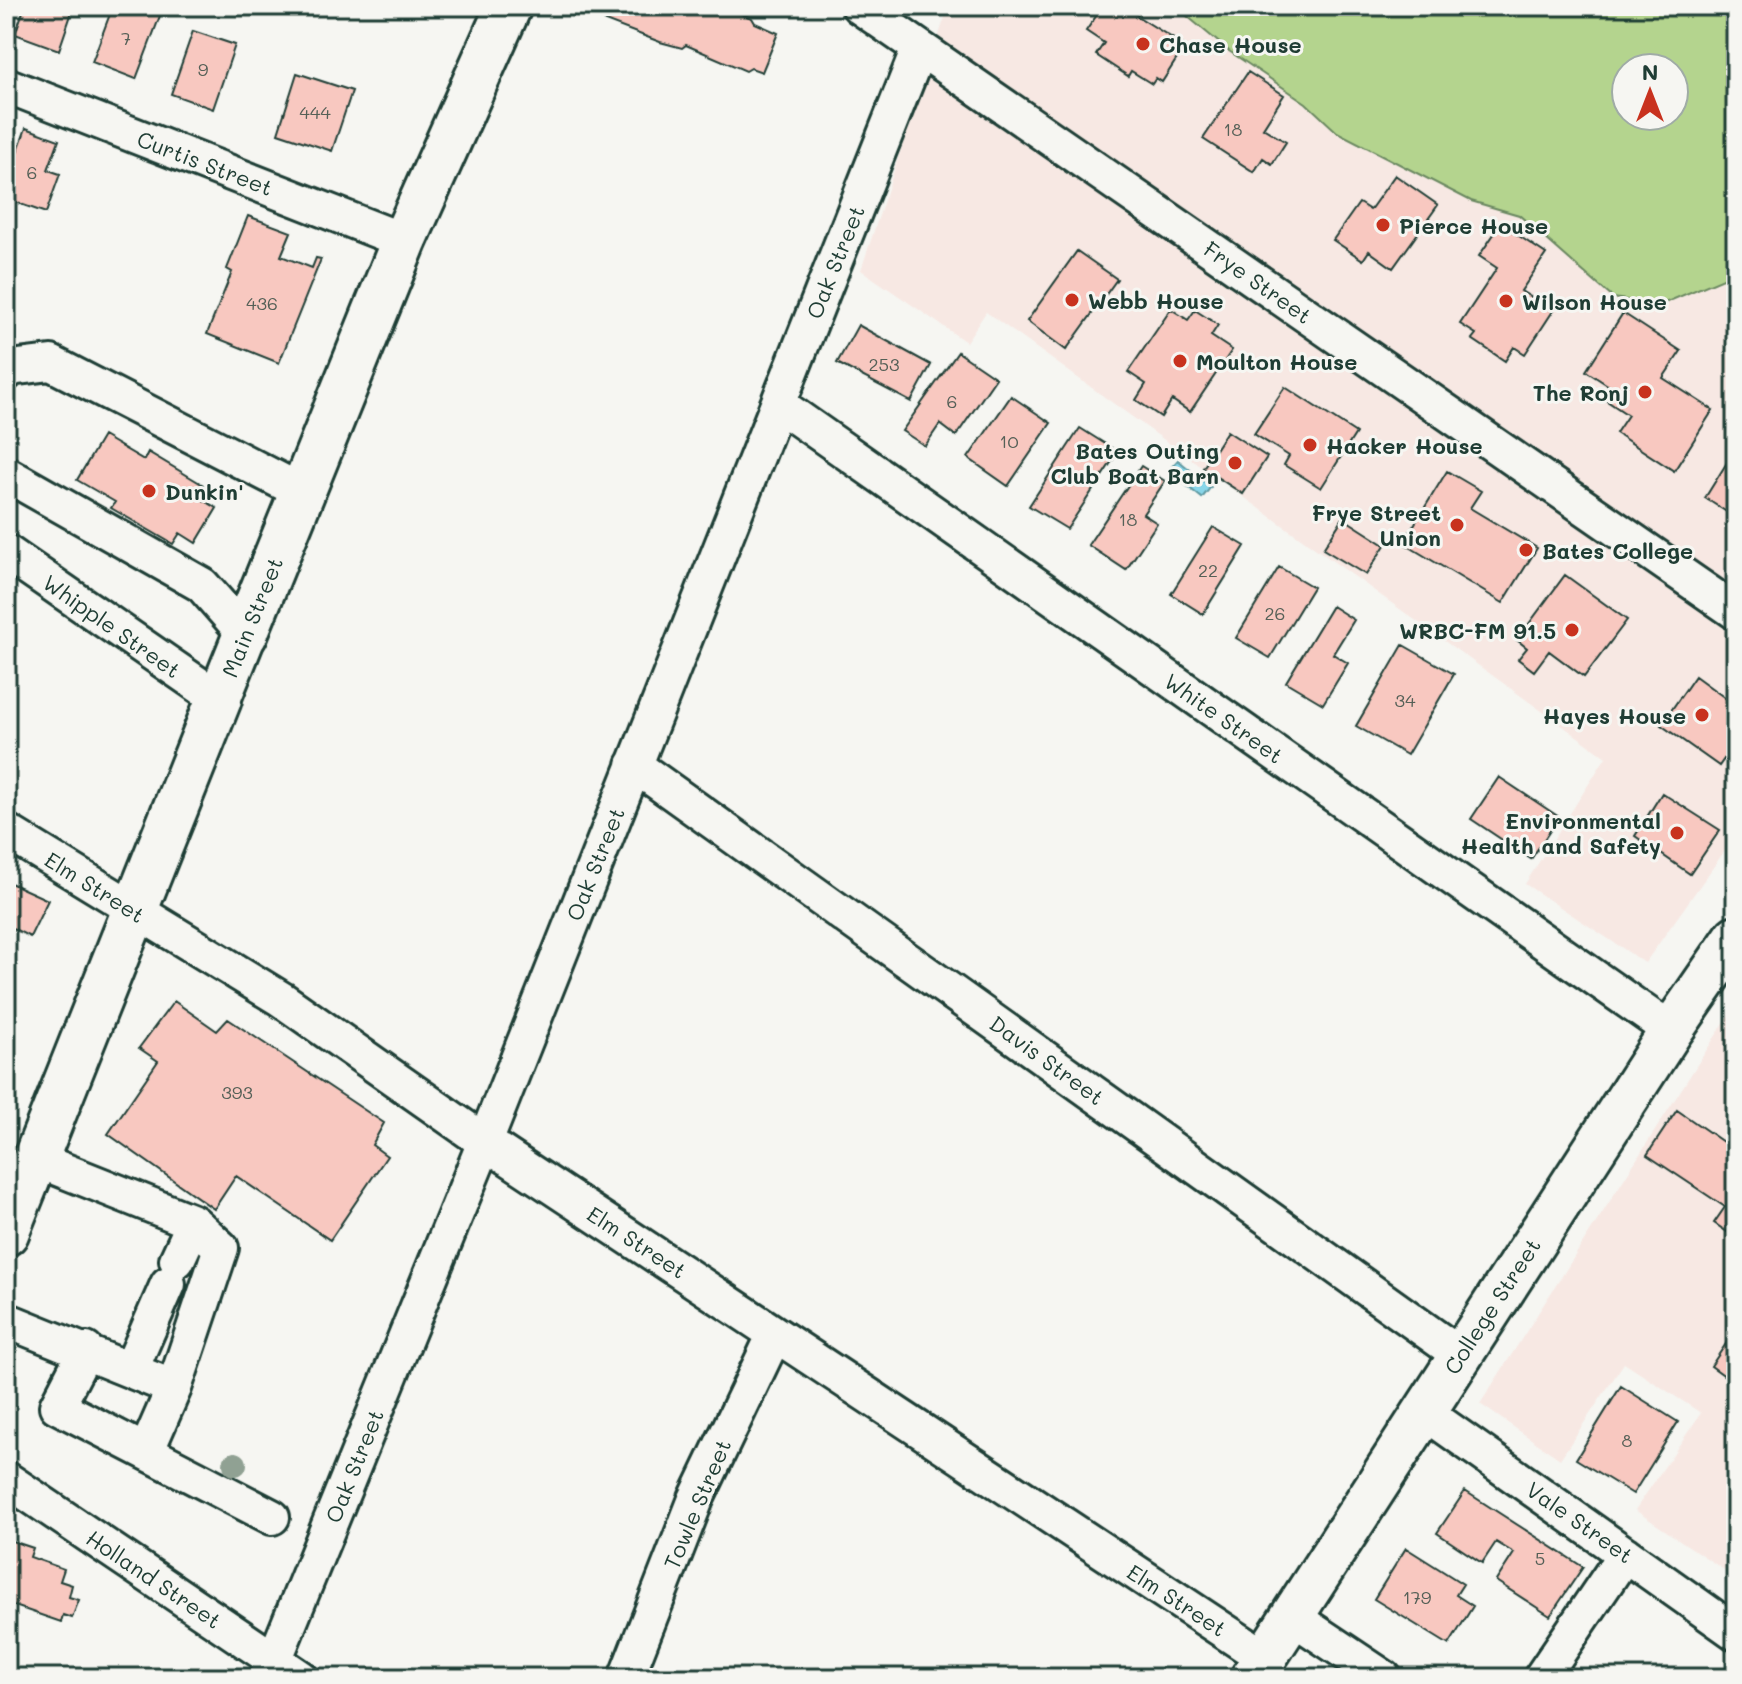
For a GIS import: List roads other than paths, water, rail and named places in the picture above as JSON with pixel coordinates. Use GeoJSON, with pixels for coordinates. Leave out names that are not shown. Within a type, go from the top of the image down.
{"type":"FeatureCollection","features":[{"type":"Feature","properties":{"kind":"highway","name":"Main Street"},"geometry":{"type":"LineString","coordinates":[[245,634],[404,241],[509,6]]}},
{"type":"Feature","properties":{"kind":"highway","name":"Main Street"},"geometry":{"type":"LineString","coordinates":[[6,1233],[219,699]]}},
{"type":"Feature","properties":{"kind":"main road","name":"Main Street"},"geometry":{"type":"LineString","coordinates":[[219,699],[245,634]]}},
{"type":"Feature","properties":{"kind":"main road","name":"College Street"},"geometry":{"type":"LineString","coordinates":[[1259,1668],[1294,1618],[1423,1411],[1671,1031],[1736,937]]}},
{"type":"Feature","properties":{"kind":"street","name":"Frye Street"},"geometry":{"type":"LineString","coordinates":[[859,6],[1736,612]]}},
{"type":"Feature","properties":{"kind":"street","name":"Oak Street"},"geometry":{"type":"LineString","coordinates":[[281,1672],[485,1142],[919,49]]}},
{"type":"Feature","properties":{"kind":"street","name":"Curtis Street"},"geometry":{"type":"LineString","coordinates":[[6,85],[404,241]]}},
{"type":"Feature","properties":{"kind":"street"},"geometry":{"type":"LineString","coordinates":[[6,373],[10,368],[51,363],[302,492]]}},
{"type":"Feature","properties":{"kind":"street","name":"White Street"},"geometry":{"type":"LineString","coordinates":[[778,404],[1671,1031]]}},
{"type":"Feature","properties":{"kind":"street"},"geometry":{"type":"LineString","coordinates":[[6,474],[202,585],[245,634]]}},
{"type":"Feature","properties":{"kind":"street","name":"Whipple Street"},"geometry":{"type":"LineString","coordinates":[[6,552],[219,699]]}},
{"type":"Feature","properties":{"kind":"street","name":"Davis Street"},"geometry":{"type":"LineString","coordinates":[[634,765],[1460,1355]]}},
{"type":"Feature","properties":{"kind":"street","name":"Elm Street"},"geometry":{"type":"LineString","coordinates":[[6,831],[281,999],[485,1142],[775,1334],[1259,1668]]}},
{"type":"Feature","properties":{"kind":"street"},"geometry":{"type":"LineString","coordinates":[[35,1159],[194,1223],[221,1248],[174,1388],[146,1452]]}},
{"type":"Feature","properties":{"kind":"street"},"geometry":{"type":"LineString","coordinates":[[131,1369],[194,1223]]}},
{"type":"Feature","properties":{"kind":"street"},"geometry":{"type":"LineString","coordinates":[[6,1320],[174,1388]]}},
{"type":"Feature","properties":{"kind":"street","name":"Towle Street"},"geometry":{"type":"LineString","coordinates":[[626,1678],[696,1499],[775,1334]]}},
{"type":"Feature","properties":{"kind":"street"},"geometry":{"type":"LineString","coordinates":[[86,1350],[57,1406],[272,1517]]}},
{"type":"Feature","properties":{"kind":"street","name":"Vale Street"},"geometry":{"type":"LineString","coordinates":[[1423,1411],[1736,1633]]}},
{"type":"Feature","properties":{"kind":"street","name":"Holland Street"},"geometry":{"type":"LineString","coordinates":[[6,1479],[281,1672]]}},
{"type":"Feature","properties":{"kind":"street"},"geometry":{"type":"LineString","coordinates":[[1541,1678],[1625,1554]]}},
{"type":"Feature","properties":{"kind":"street"},"geometry":{"type":"LineString","coordinates":[[1294,1618],[1384,1678]]}},
{"type":"Feature","properties":{"kind":"water"},"geometry":{"type":"Polygon","coordinates":[[[1178,460],[1211,487],[1202,498],[1168,471],[1178,460]]]}},
{"type":"Feature","properties":{"kind":"place","name":"Chase House"},"geometry":{"type":"Point","coordinates":[1143,44]}},
{"type":"Feature","properties":{"kind":"place","name":"Pierce House"},"geometry":{"type":"Point","coordinates":[1383,225]}},
{"type":"Feature","properties":{"kind":"place","name":"Webb House"},"geometry":{"type":"Point","coordinates":[1072,300]}},
{"type":"Feature","properties":{"kind":"place","name":"Wilson House"},"geometry":{"type":"Point","coordinates":[1506,301]}},
{"type":"Feature","properties":{"kind":"place","name":"Moulton House"},"geometry":{"type":"Point","coordinates":[1180,361]}},
{"type":"Feature","properties":{"kind":"place","name":"The Ronj"},"geometry":{"type":"Point","coordinates":[1645,392]}},
{"type":"Feature","properties":{"kind":"place","name":"Hacker House"},"geometry":{"type":"Point","coordinates":[1310,445]}},
{"type":"Feature","properties":{"kind":"place","name":"Bates Outing Club Boat Barn"},"geometry":{"type":"Point","coordinates":[1235,463]}},
{"type":"Feature","properties":{"kind":"place","name":"Dunkin'"},"geometry":{"type":"Point","coordinates":[149,491]}},
{"type":"Feature","properties":{"kind":"place","name":"Frye Street Union"},"geometry":{"type":"Point","coordinates":[1457,525]}},
{"type":"Feature","properties":{"kind":"place","name":"Bates College"},"geometry":{"type":"Point","coordinates":[1526,550]}},
{"type":"Feature","properties":{"kind":"place","name":"WRBC-FM 91.5"},"geometry":{"type":"Point","coordinates":[1572,630]}},
{"type":"Feature","properties":{"kind":"place","name":"Hayes House"},"geometry":{"type":"Point","coordinates":[1702,715]}},
{"type":"Feature","properties":{"kind":"place","name":"Environmental Health and Safety"},"geometry":{"type":"Point","coordinates":[1677,833]}}]}
